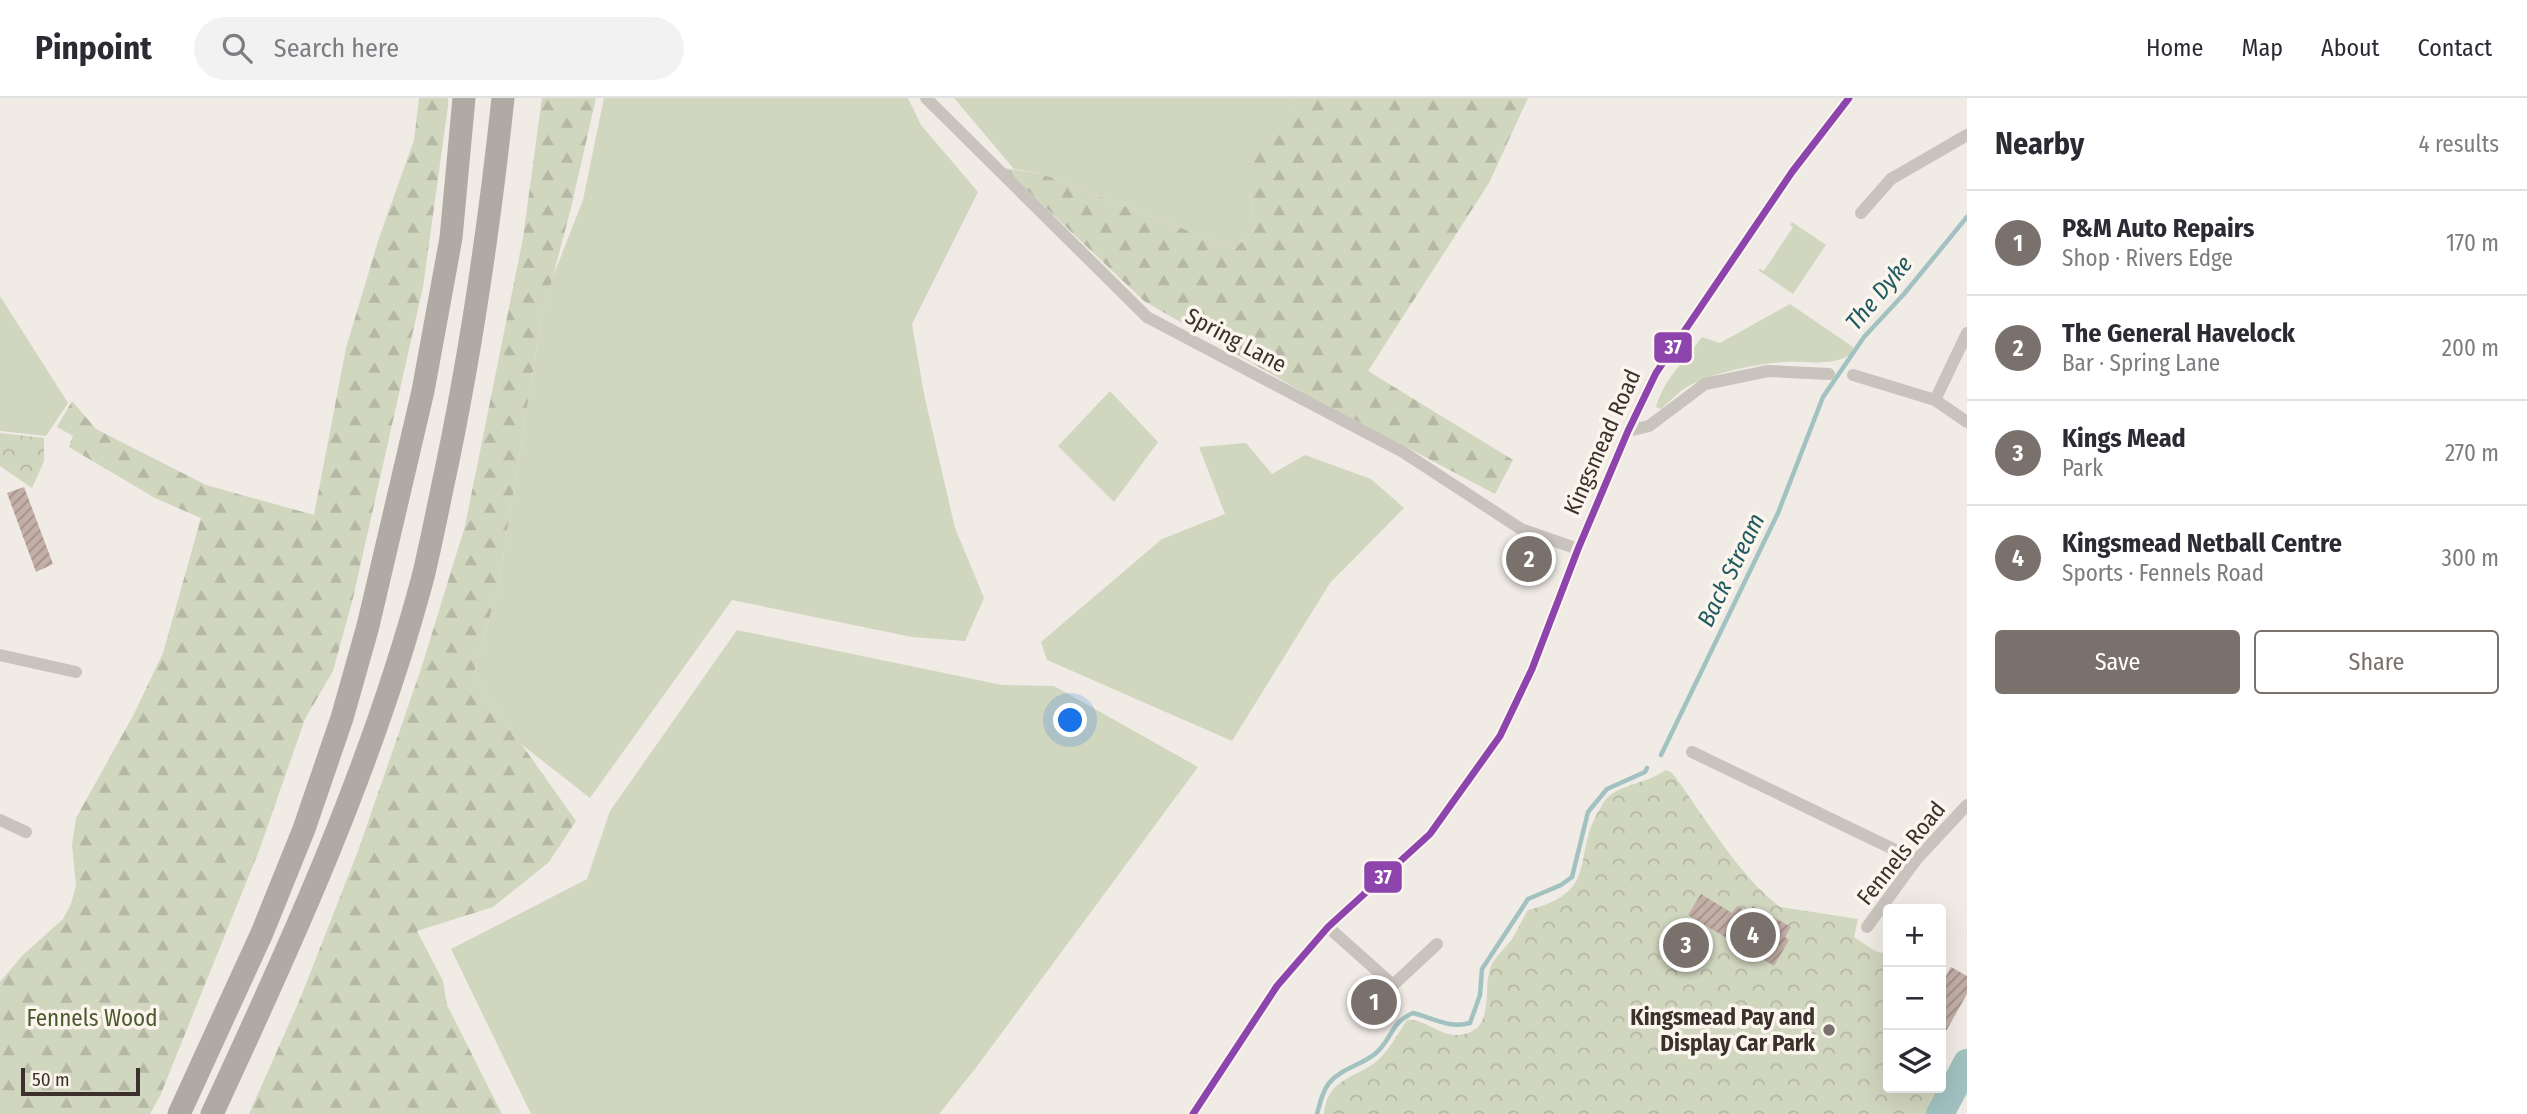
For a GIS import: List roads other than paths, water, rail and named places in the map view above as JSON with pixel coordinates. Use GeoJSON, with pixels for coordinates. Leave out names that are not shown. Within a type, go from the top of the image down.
{"type":"FeatureCollection","features":[{"type":"Feature","properties":{"kind":"highway"},"geometry":{"type":"LineString","coordinates":[[179,1114],[262,933],[304,829],[342,718],[368,626],[423,391],[451,238],[464,98]]}},
{"type":"Feature","properties":{"kind":"highway"},"geometry":{"type":"LineString","coordinates":[[212,1114],[295,935],[358,775],[423,577],[457,415],[490,216],[503,98]]}},
{"type":"Feature","properties":{"kind":"street","name":"Spring Lane"},"geometry":{"type":"LineString","coordinates":[[926,98],[1147,317],[1404,452],[1521,529],[1578,549]]}},
{"type":"Feature","properties":{"kind":"street","name":"Kingsmead Road"},"geometry":{"type":"LineString","coordinates":[[1193,1114],[1277,986],[1328,926],[1430,834],[1500,736],[1532,669],[1578,549],[1656,373],[1792,172],[1849,98]]}},
{"type":"Feature","properties":{"kind":"street"},"geometry":{"type":"LineString","coordinates":[[1861,213],[1891,179],[1967,135]]}},
{"type":"Feature","properties":{"kind":"street"},"geometry":{"type":"LineString","coordinates":[[1935,400],[1967,333]]}},
{"type":"Feature","properties":{"kind":"street"},"geometry":{"type":"LineString","coordinates":[[1628,431],[1649,426],[1705,384],[1768,371],[1829,374]]}},
{"type":"Feature","properties":{"kind":"street"},"geometry":{"type":"LineString","coordinates":[[1853,376],[1935,400],[1967,422]]}},
{"type":"Feature","properties":{"kind":"street"},"geometry":{"type":"LineString","coordinates":[[0,655],[76,672]]}},
{"type":"Feature","properties":{"kind":"street"},"geometry":{"type":"LineString","coordinates":[[1692,752],[1916,860]]}},
{"type":"Feature","properties":{"kind":"street","name":"Fennels Road"},"geometry":{"type":"LineString","coordinates":[[1867,928],[1916,860],[1967,805]]}},
{"type":"Feature","properties":{"kind":"street"},"geometry":{"type":"LineString","coordinates":[[2,825],[26,832]]}},
{"type":"Feature","properties":{"kind":"street"},"geometry":{"type":"LineString","coordinates":[[1328,926],[1393,985],[1437,944]]}},
{"type":"Feature","properties":{"kind":"waterway","name":"Back Stream"},"geometry":{"type":"LineString","coordinates":[[1661,755],[1778,513],[1823,397],[1864,337],[1904,294],[1967,217]]}},
{"type":"Feature","properties":{"kind":"waterway","name":"Back Stream"},"geometry":{"type":"LineString","coordinates":[[1317,1114],[1329,1083],[1376,1053],[1406,1017],[1413,1013],[1448,1024],[1470,1023],[1480,995],[1482,969],[1528,899],[1561,885],[1572,877],[1588,812],[1607,789],[1645,772],[1647,768]]}},
{"type":"Feature","properties":{"kind":"waterway"},"geometry":{"type":"LineString","coordinates":[[1940,1114],[1967,1063]]}},
{"type":"Feature","properties":{"kind":"place","name":"The General Havelock"},"geometry":{"type":"Point","coordinates":[1529,559]}},
{"type":"Feature","properties":{"kind":"place","name":"Kingsmead Netball Centre"},"geometry":{"type":"Point","coordinates":[1753,935]}},
{"type":"Feature","properties":{"kind":"place","name":"Kings Mead"},"geometry":{"type":"Point","coordinates":[1686,945]}},
{"type":"Feature","properties":{"kind":"place","name":"P&M Auto Repairs"},"geometry":{"type":"Point","coordinates":[1374,1002]}},
{"type":"Feature","properties":{"kind":"place","name":"Kingsmead Pay and Display Car Park"},"geometry":{"type":"Point","coordinates":[1829,1030]}},
{"type":"Feature","properties":{"kind":"water label","name":"The Dyke"},"geometry":{"type":"Point","coordinates":[1879,293]}},
{"type":"Feature","properties":{"kind":"park label","name":"Fennels Wood"},"geometry":{"type":"Point","coordinates":[92,1018]}}]}
